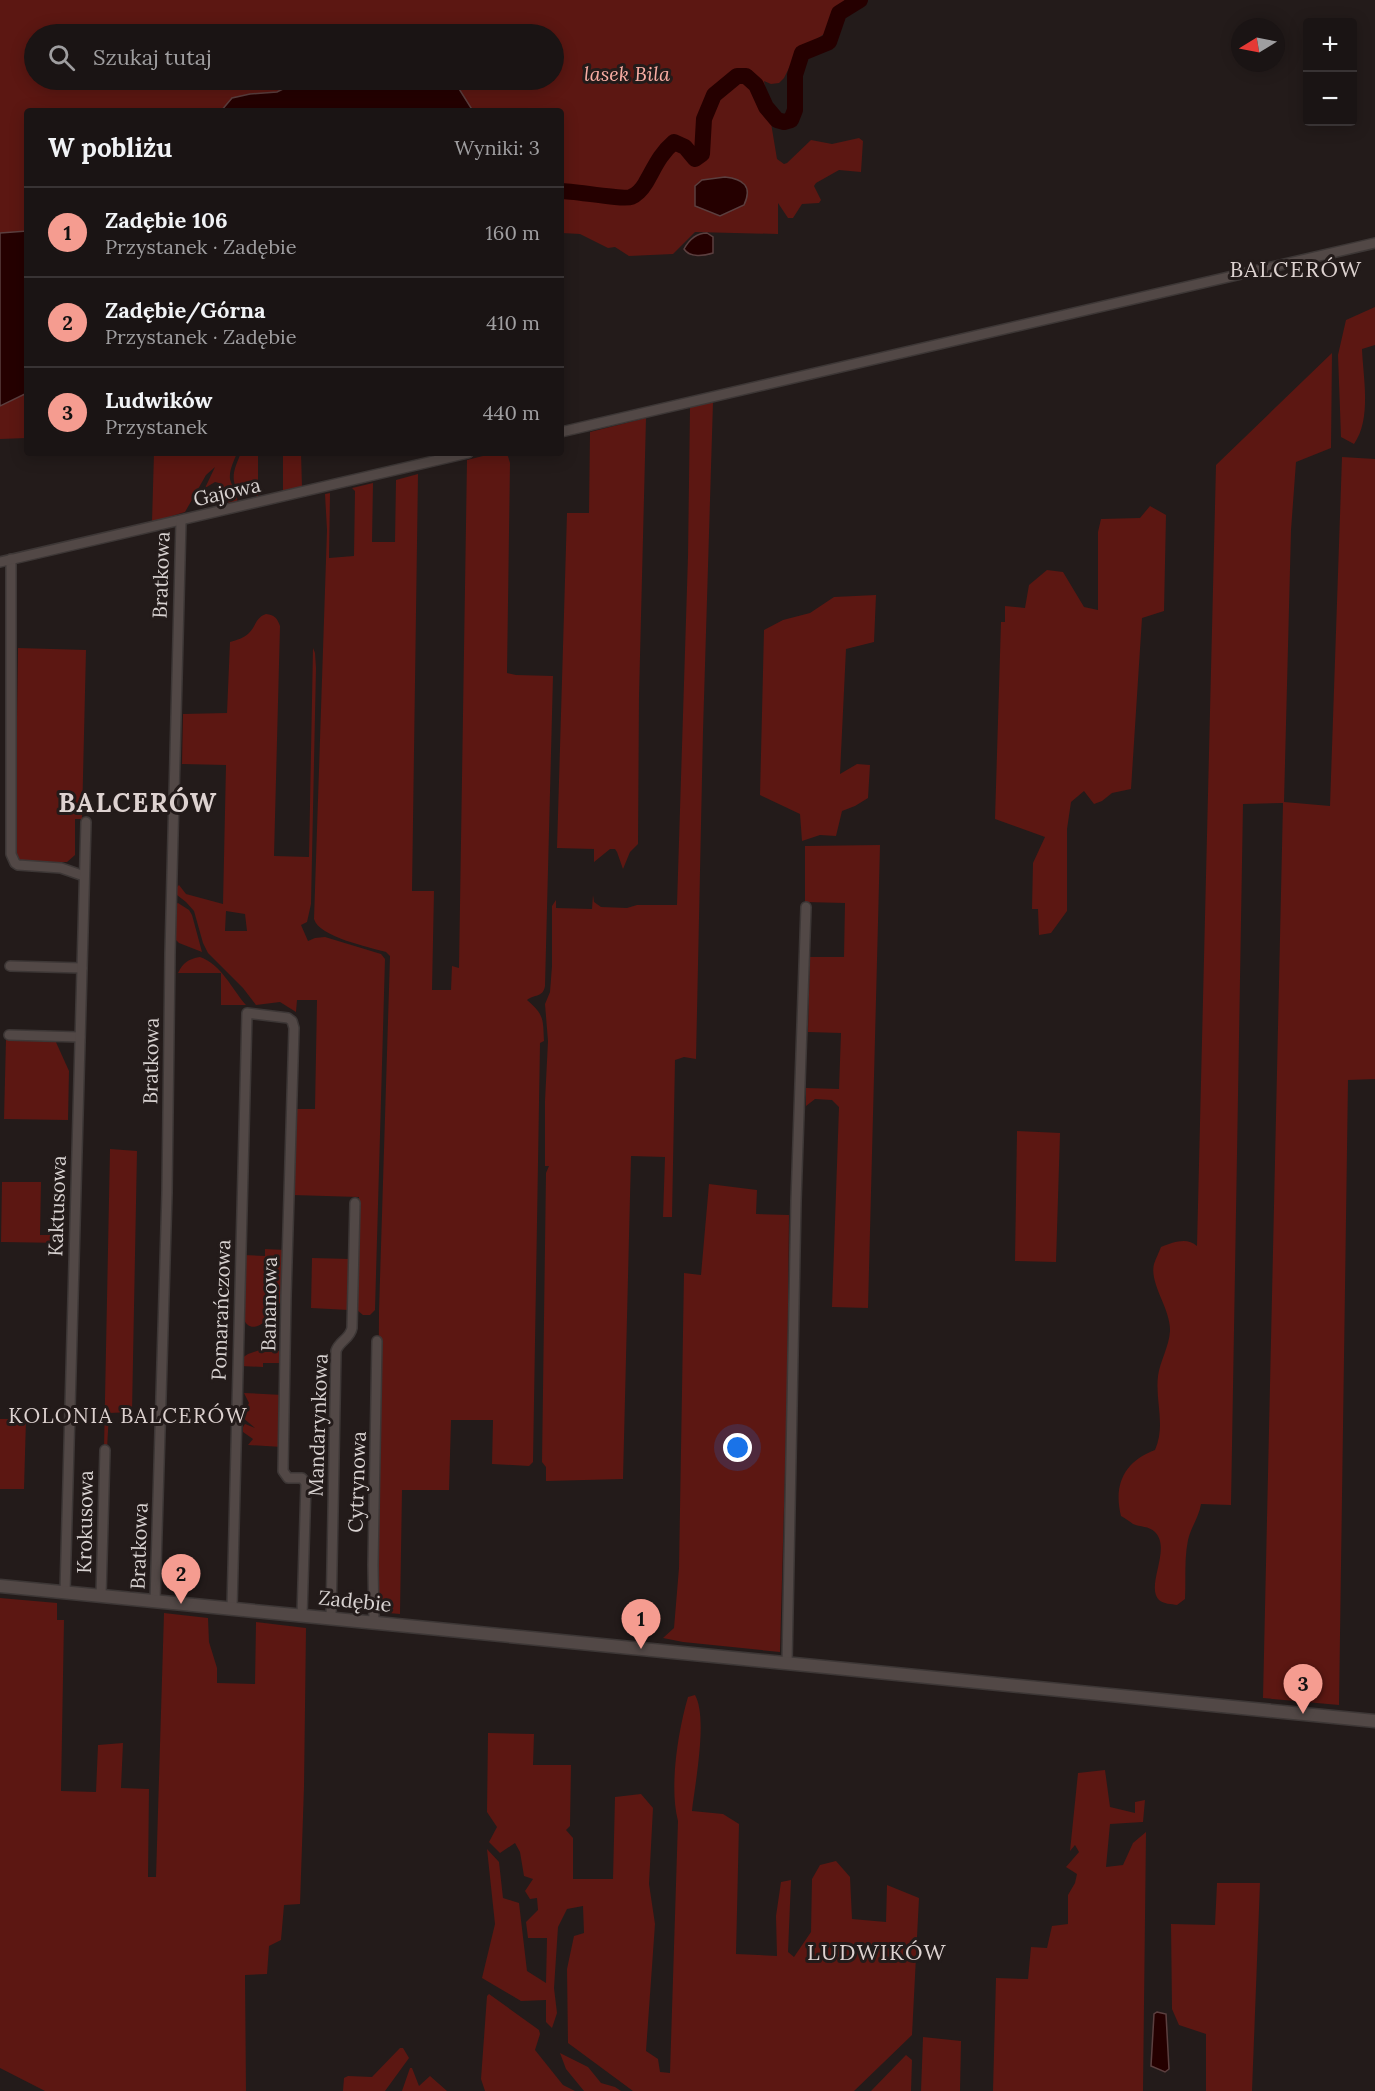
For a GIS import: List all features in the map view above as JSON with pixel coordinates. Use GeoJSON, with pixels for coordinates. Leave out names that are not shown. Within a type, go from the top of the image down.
{"type":"FeatureCollection","features":[{"type":"Feature","properties":{"kind":"street"},"geometry":{"type":"LineString","coordinates":[[564,431],[1375,243]]}},
{"type":"Feature","properties":{"kind":"street","name":"Gajowa"},"geometry":{"type":"LineString","coordinates":[[0,562],[457,456]]}},
{"type":"Feature","properties":{"kind":"street","name":"Bratkowa"},"geometry":{"type":"LineString","coordinates":[[155,1601],[167,1193],[170,943],[181,521]]}},
{"type":"Feature","properties":{"kind":"street"},"geometry":{"type":"LineString","coordinates":[[11,560],[11,854],[18,865],[61,868],[84,876]]}},
{"type":"Feature","properties":{"kind":"street","name":"Kaktusowa"},"geometry":{"type":"LineString","coordinates":[[65,1592],[86,822]]}},
{"type":"Feature","properties":{"kind":"street"},"geometry":{"type":"LineString","coordinates":[[787,1664],[796,1201],[806,907]]}},
{"type":"Feature","properties":{"kind":"street"},"geometry":{"type":"LineString","coordinates":[[10,966],[82,968]]}},
{"type":"Feature","properties":{"kind":"street","name":"Pomarańczowa"},"geometry":{"type":"LineString","coordinates":[[232,1608],[247,1013]]}},
{"type":"Feature","properties":{"kind":"street","name":"Bananowa"},"geometry":{"type":"LineString","coordinates":[[247,1013],[288,1018],[292,1021],[294,1028],[286,1296],[284,1471],[288,1478],[302,1478],[306,1483],[302,1616]]}},
{"type":"Feature","properties":{"kind":"street"},"geometry":{"type":"LineString","coordinates":[[9,1035],[80,1037]]}},
{"type":"Feature","properties":{"kind":"street","name":"Mandarynkowa"},"geometry":{"type":"LineString","coordinates":[[331,1618],[336,1351],[338,1345],[349,1338],[352,1328],[355,1203]]}},
{"type":"Feature","properties":{"kind":"street","name":"Cytrynowa"},"geometry":{"type":"LineString","coordinates":[[374,1623],[377,1341]]}},
{"type":"Feature","properties":{"kind":"street","name":"Krokusowa"},"geometry":{"type":"LineString","coordinates":[[102,1596],[105,1450]]}},
{"type":"Feature","properties":{"kind":"street","name":"Zadębie"},"geometry":{"type":"LineString","coordinates":[[0,1586],[1375,1721]]}},
{"type":"Feature","properties":{"kind":"green space","name":"lasek Bila"},"geometry":{"type":"Polygon","coordinates":[[[0,0],[845,0],[831,15],[830,23],[824,34],[796,54],[779,83],[771,84],[764,81],[777,159],[784,164],[787,163],[811,140],[832,144],[859,138],[863,141],[861,172],[839,170],[816,183],[814,186],[821,200],[819,203],[802,204],[793,218],[788,218],[778,203],[778,234],[695,232],[673,254],[629,256],[615,247],[608,248],[580,234],[564,233],[564,108],[24,108],[24,438],[0,439],[0,0]]]}},
{"type":"Feature","properties":{"kind":"green space"},"geometry":{"type":"Polygon","coordinates":[[[1375,307],[1375,345],[1362,349],[1365,410],[1360,434],[1354,444],[1341,437],[1338,355],[1346,320],[1375,307]]]}},
{"type":"Feature","properties":{"kind":"green space"},"geometry":{"type":"Polygon","coordinates":[[[1332,353],[1331,448],[1296,462],[1291,530],[1284,802],[1330,806],[1342,457],[1375,459],[1375,1079],[1348,1080],[1339,1705],[1263,1698],[1283,803],[1243,804],[1231,1505],[1201,1504],[1189,1535],[1185,1599],[1177,1605],[1159,1600],[1156,1594],[1155,1586],[1161,1548],[1155,1532],[1133,1524],[1121,1516],[1119,1504],[1120,1484],[1124,1475],[1136,1460],[1155,1450],[1160,1432],[1157,1386],[1170,1331],[1167,1314],[1153,1272],[1154,1264],[1161,1247],[1185,1241],[1197,1246],[1216,465],[1332,353]]]}},
{"type":"Feature","properties":{"kind":"green space"},"geometry":{"type":"Polygon","coordinates":[[[713,402],[696,1059],[684,1057],[675,1060],[672,1217],[663,1217],[665,1157],[631,1156],[623,1479],[546,1481],[546,1467],[542,1462],[546,1173],[549,1166],[545,1166],[548,1041],[545,1004],[550,992],[552,966],[552,906],[556,900],[556,908],[592,909],[593,895],[594,902],[601,907],[677,905],[688,556],[690,407],[713,402]]]}},
{"type":"Feature","properties":{"kind":"green space"},"geometry":{"type":"Polygon","coordinates":[[[646,418],[638,844],[630,852],[623,869],[615,849],[610,849],[594,862],[594,849],[557,848],[567,513],[589,513],[590,432],[646,418]]]}},
{"type":"Feature","properties":{"kind":"green space"},"geometry":{"type":"Polygon","coordinates":[[[154,456],[236,456],[230,476],[237,504],[230,505],[219,483],[215,482],[205,488],[215,467],[206,475],[185,512],[152,522],[154,456]]]}},
{"type":"Feature","properties":{"kind":"green space"},"geometry":{"type":"Polygon","coordinates":[[[240,456],[258,456],[258,497],[251,493],[241,493],[237,488],[234,474],[240,456]]]}},
{"type":"Feature","properties":{"kind":"green space"},"geometry":{"type":"Polygon","coordinates":[[[283,456],[301,456],[302,487],[283,491],[283,456]]]}},
{"type":"Feature","properties":{"kind":"green space"},"geometry":{"type":"Polygon","coordinates":[[[483,456],[508,456],[510,463],[507,673],[553,676],[545,986],[540,994],[527,1000],[541,1017],[544,1041],[540,1043],[533,1462],[529,1466],[492,1464],[493,1420],[451,1420],[449,1490],[402,1490],[400,1614],[377,1612],[379,1311],[390,956],[386,952],[334,936],[325,931],[314,919],[327,530],[325,494],[330,493],[329,558],[354,556],[355,491],[352,488],[373,483],[372,542],[395,542],[396,480],[418,474],[412,891],[434,891],[432,990],[451,990],[452,966],[459,968],[467,460],[483,456]]]}},
{"type":"Feature","properties":{"kind":"green space"},"geometry":{"type":"Polygon","coordinates":[[[1150,506],[1166,515],[1164,611],[1142,618],[1131,789],[1112,793],[1094,804],[1084,791],[1071,802],[1067,829],[1067,911],[1051,933],[1039,935],[1038,909],[1032,909],[1033,863],[1045,837],[995,819],[1001,622],[1005,622],[1005,606],[1025,608],[1029,585],[1047,570],[1063,572],[1084,607],[1098,610],[1098,532],[1101,519],[1140,518],[1150,506]]]}},
{"type":"Feature","properties":{"kind":"green space"},"geometry":{"type":"Polygon","coordinates":[[[876,595],[874,642],[846,649],[840,774],[857,764],[870,765],[868,798],[842,811],[836,836],[820,835],[802,841],[800,814],[760,795],[764,630],[783,620],[810,613],[834,597],[876,595]]]}},
{"type":"Feature","properties":{"kind":"green space"},"geometry":{"type":"Polygon","coordinates":[[[263,615],[274,616],[280,626],[274,856],[309,857],[313,648],[316,668],[311,904],[307,922],[301,925],[308,941],[325,937],[381,954],[385,959],[375,1310],[370,1315],[363,1315],[357,1310],[359,1197],[292,1195],[295,1109],[315,1109],[317,1000],[297,1000],[296,1012],[280,1002],[256,1005],[243,988],[208,953],[194,911],[177,895],[176,888],[179,885],[186,894],[223,904],[226,765],[182,764],[183,714],[227,713],[230,642],[247,635],[263,615]],[[226,911],[225,931],[247,931],[245,914],[226,911]]]}},
{"type":"Feature","properties":{"kind":"green space"},"geometry":{"type":"Polygon","coordinates":[[[18,648],[86,650],[82,819],[75,819],[75,855],[67,862],[22,862],[15,854],[18,648]]]}},
{"type":"Feature","properties":{"kind":"green space"},"geometry":{"type":"Polygon","coordinates":[[[880,845],[868,1308],[832,1307],[839,1107],[832,1100],[815,1099],[806,1106],[806,1088],[839,1089],[841,1033],[808,1032],[810,957],[844,957],[845,903],[805,902],[805,846],[880,845]]]}},
{"type":"Feature","properties":{"kind":"green space"},"geometry":{"type":"Polygon","coordinates":[[[176,904],[189,910],[192,915],[202,952],[179,943],[175,939],[176,904]]]}},
{"type":"Feature","properties":{"kind":"green space"},"geometry":{"type":"Polygon","coordinates":[[[200,957],[220,971],[246,1005],[221,1005],[221,973],[178,973],[186,962],[200,957]]]}},
{"type":"Feature","properties":{"kind":"green space"},"geometry":{"type":"Polygon","coordinates":[[[6,1039],[55,1040],[69,1071],[68,1120],[4,1119],[6,1039]]]}},
{"type":"Feature","properties":{"kind":"green space"},"geometry":{"type":"Polygon","coordinates":[[[1017,1131],[1060,1133],[1056,1262],[1015,1261],[1017,1131]]]}},
{"type":"Feature","properties":{"kind":"green space"},"geometry":{"type":"Polygon","coordinates":[[[110,1149],[137,1151],[132,1412],[109,1413],[107,1449],[104,1449],[110,1149]]]}},
{"type":"Feature","properties":{"kind":"green space"},"geometry":{"type":"Polygon","coordinates":[[[2,1182],[41,1182],[40,1235],[65,1235],[65,1243],[1,1242],[2,1182]]]}},
{"type":"Feature","properties":{"kind":"green space"},"geometry":{"type":"Polygon","coordinates":[[[709,1184],[757,1190],[756,1214],[789,1215],[780,1652],[663,1638],[674,1628],[679,1568],[684,1273],[701,1275],[709,1184]]]}},
{"type":"Feature","properties":{"kind":"green space"},"geometry":{"type":"Polygon","coordinates":[[[265,1249],[286,1250],[285,1281],[279,1304],[264,1322],[253,1327],[247,1325],[243,1318],[242,1255],[265,1256],[265,1249]]]}},
{"type":"Feature","properties":{"kind":"green space"},"geometry":{"type":"Polygon","coordinates":[[[312,1258],[350,1259],[349,1310],[311,1308],[312,1258]]]}},
{"type":"Feature","properties":{"kind":"green space"},"geometry":{"type":"Polygon","coordinates":[[[265,1348],[279,1351],[283,1363],[263,1363],[263,1367],[241,1366],[242,1358],[265,1348]]]}},
{"type":"Feature","properties":{"kind":"green space"},"geometry":{"type":"Polygon","coordinates":[[[244,1393],[283,1395],[282,1447],[248,1445],[253,1439],[243,1432],[243,1427],[245,1424],[255,1428],[242,1417],[249,1403],[244,1393]]]}},
{"type":"Feature","properties":{"kind":"green space"},"geometry":{"type":"Polygon","coordinates":[[[0,1419],[26,1419],[24,1489],[0,1489],[0,1419]]]}},
{"type":"Feature","properties":{"kind":"green space"},"geometry":{"type":"Polygon","coordinates":[[[0,1598],[57,1603],[57,1620],[64,1620],[61,1791],[96,1792],[98,1745],[123,1743],[121,1788],[149,1789],[148,1877],[156,1877],[164,1613],[208,1618],[209,1642],[217,1668],[217,1683],[255,1684],[256,1622],[306,1628],[300,1904],[284,1905],[281,1940],[269,1946],[267,1974],[245,1975],[246,2091],[45,2091],[0,2068],[0,1598]]]}},
{"type":"Feature","properties":{"kind":"green space"},"geometry":{"type":"Polygon","coordinates":[[[695,1695],[699,1705],[701,1734],[692,1811],[723,1814],[739,1824],[736,1954],[777,1956],[776,1916],[781,1882],[791,1880],[788,1952],[794,1957],[811,1932],[812,1879],[820,1865],[836,1861],[850,1877],[852,1919],[886,1922],[887,1885],[919,1898],[912,2035],[854,2091],[633,2091],[568,2043],[567,1969],[574,1936],[584,1933],[583,1906],[567,1909],[558,1927],[554,1988],[557,2013],[552,2028],[546,2022],[546,2000],[521,2001],[482,1978],[495,1924],[487,1849],[499,1862],[503,1898],[519,1903],[527,1971],[546,1983],[547,1938],[528,1938],[526,1922],[538,1910],[537,1898],[530,1899],[525,1891],[533,1879],[524,1876],[520,1852],[515,1843],[500,1853],[489,1842],[497,1827],[487,1812],[488,1733],[534,1734],[533,1765],[571,1765],[570,1826],[566,1830],[573,1838],[573,1879],[613,1879],[615,1797],[641,1794],[653,1808],[649,1884],[655,1924],[646,2051],[658,2059],[660,2072],[670,2073],[678,1821],[674,1792],[675,1776],[684,1711],[688,1697],[695,1695]]]}},
{"type":"Feature","properties":{"kind":"green space"},"geometry":{"type":"Polygon","coordinates":[[[1105,1770],[1110,1807],[1135,1813],[1135,1802],[1145,1800],[1143,1822],[1110,1824],[1106,1867],[1123,1865],[1133,1843],[1146,1832],[1143,2091],[993,2091],[996,1978],[1028,1979],[1031,1947],[1047,1948],[1052,1926],[1068,1924],[1068,1895],[1077,1874],[1066,1867],[1079,1852],[1075,1845],[1070,1851],[1078,1773],[1105,1770]]]}},
{"type":"Feature","properties":{"kind":"green space"},"geometry":{"type":"Polygon","coordinates":[[[1217,1883],[1260,1883],[1252,2091],[1206,2091],[1206,2034],[1179,2025],[1172,2009],[1171,1924],[1215,1925],[1217,1883]]]}},
{"type":"Feature","properties":{"kind":"green space"},"geometry":{"type":"Polygon","coordinates":[[[489,1994],[539,2030],[535,2050],[563,2085],[575,2091],[485,2091],[481,2079],[487,1996],[489,1994]]]}},
{"type":"Feature","properties":{"kind":"green space"},"geometry":{"type":"Polygon","coordinates":[[[923,2037],[961,2041],[960,2091],[921,2091],[923,2037]]]}},
{"type":"Feature","properties":{"kind":"green space"},"geometry":{"type":"Polygon","coordinates":[[[400,2048],[403,2048],[409,2058],[385,2091],[343,2091],[344,2078],[348,2076],[372,2077],[400,2048]]]}},
{"type":"Feature","properties":{"kind":"green space"},"geometry":{"type":"Polygon","coordinates":[[[560,2053],[588,2067],[601,2083],[621,2091],[584,2091],[566,2069],[560,2053]]]}},
{"type":"Feature","properties":{"kind":"green space"},"geometry":{"type":"Polygon","coordinates":[[[906,2055],[912,2060],[911,2091],[871,2091],[906,2055]]]}},
{"type":"Feature","properties":{"kind":"green space"},"geometry":{"type":"Polygon","coordinates":[[[410,2068],[419,2086],[430,2076],[447,2091],[402,2091],[410,2068]]]}},
{"type":"Feature","properties":{"kind":"shaded area"},"geometry":{"type":"Polygon","coordinates":[[[281,90],[460,90],[471,108],[224,108],[232,98],[281,90]]]}},
{"type":"Feature","properties":{"kind":"shaded area"},"geometry":{"type":"Polygon","coordinates":[[[725,177],[745,185],[747,198],[744,205],[720,216],[695,206],[695,186],[702,180],[725,177]]]}},
{"type":"Feature","properties":{"kind":"shaded area"},"geometry":{"type":"Polygon","coordinates":[[[24,231],[24,394],[0,406],[0,233],[24,231]]]}},
{"type":"Feature","properties":{"kind":"shaded area"},"geometry":{"type":"Polygon","coordinates":[[[707,233],[713,237],[713,253],[693,255],[684,249],[694,238],[707,233]]]}},
{"type":"Feature","properties":{"kind":"shaded area"},"geometry":{"type":"Polygon","coordinates":[[[1157,2012],[1166,2014],[1169,2069],[1165,2072],[1151,2066],[1154,2014],[1157,2012]]]}},
{"type":"Feature","properties":{"kind":"waterway"},"geometry":{"type":"LineString","coordinates":[[564,191],[627,198],[642,188],[661,157],[674,142],[685,147],[695,159],[702,154],[704,119],[714,95],[737,76],[746,76],[756,85],[766,107],[777,120],[784,122],[791,120],[795,110],[795,75],[802,53],[829,42],[839,13],[860,0]]}},
{"type":"Feature","properties":{"kind":"place","name":"Zadębie/Górna"},"geometry":{"type":"Point","coordinates":[181,1604]}},
{"type":"Feature","properties":{"kind":"place","name":"Zadębie 106"},"geometry":{"type":"Point","coordinates":[641,1649]}},
{"type":"Feature","properties":{"kind":"place","name":"Ludwików"},"geometry":{"type":"Point","coordinates":[1303,1714]}},
{"type":"Feature","properties":{"kind":"district","name":"BALCERÓW"},"geometry":{"type":"Point","coordinates":[1296,269]}},
{"type":"Feature","properties":{"kind":"district","name":"BALCERÓW"},"geometry":{"type":"Point","coordinates":[138,803]}},
{"type":"Feature","properties":{"kind":"district","name":"KOLONIA BALCERÓW"},"geometry":{"type":"Point","coordinates":[128,1416]}},
{"type":"Feature","properties":{"kind":"district","name":"LUDWIKÓW"},"geometry":{"type":"Point","coordinates":[877,1952]}}]}
